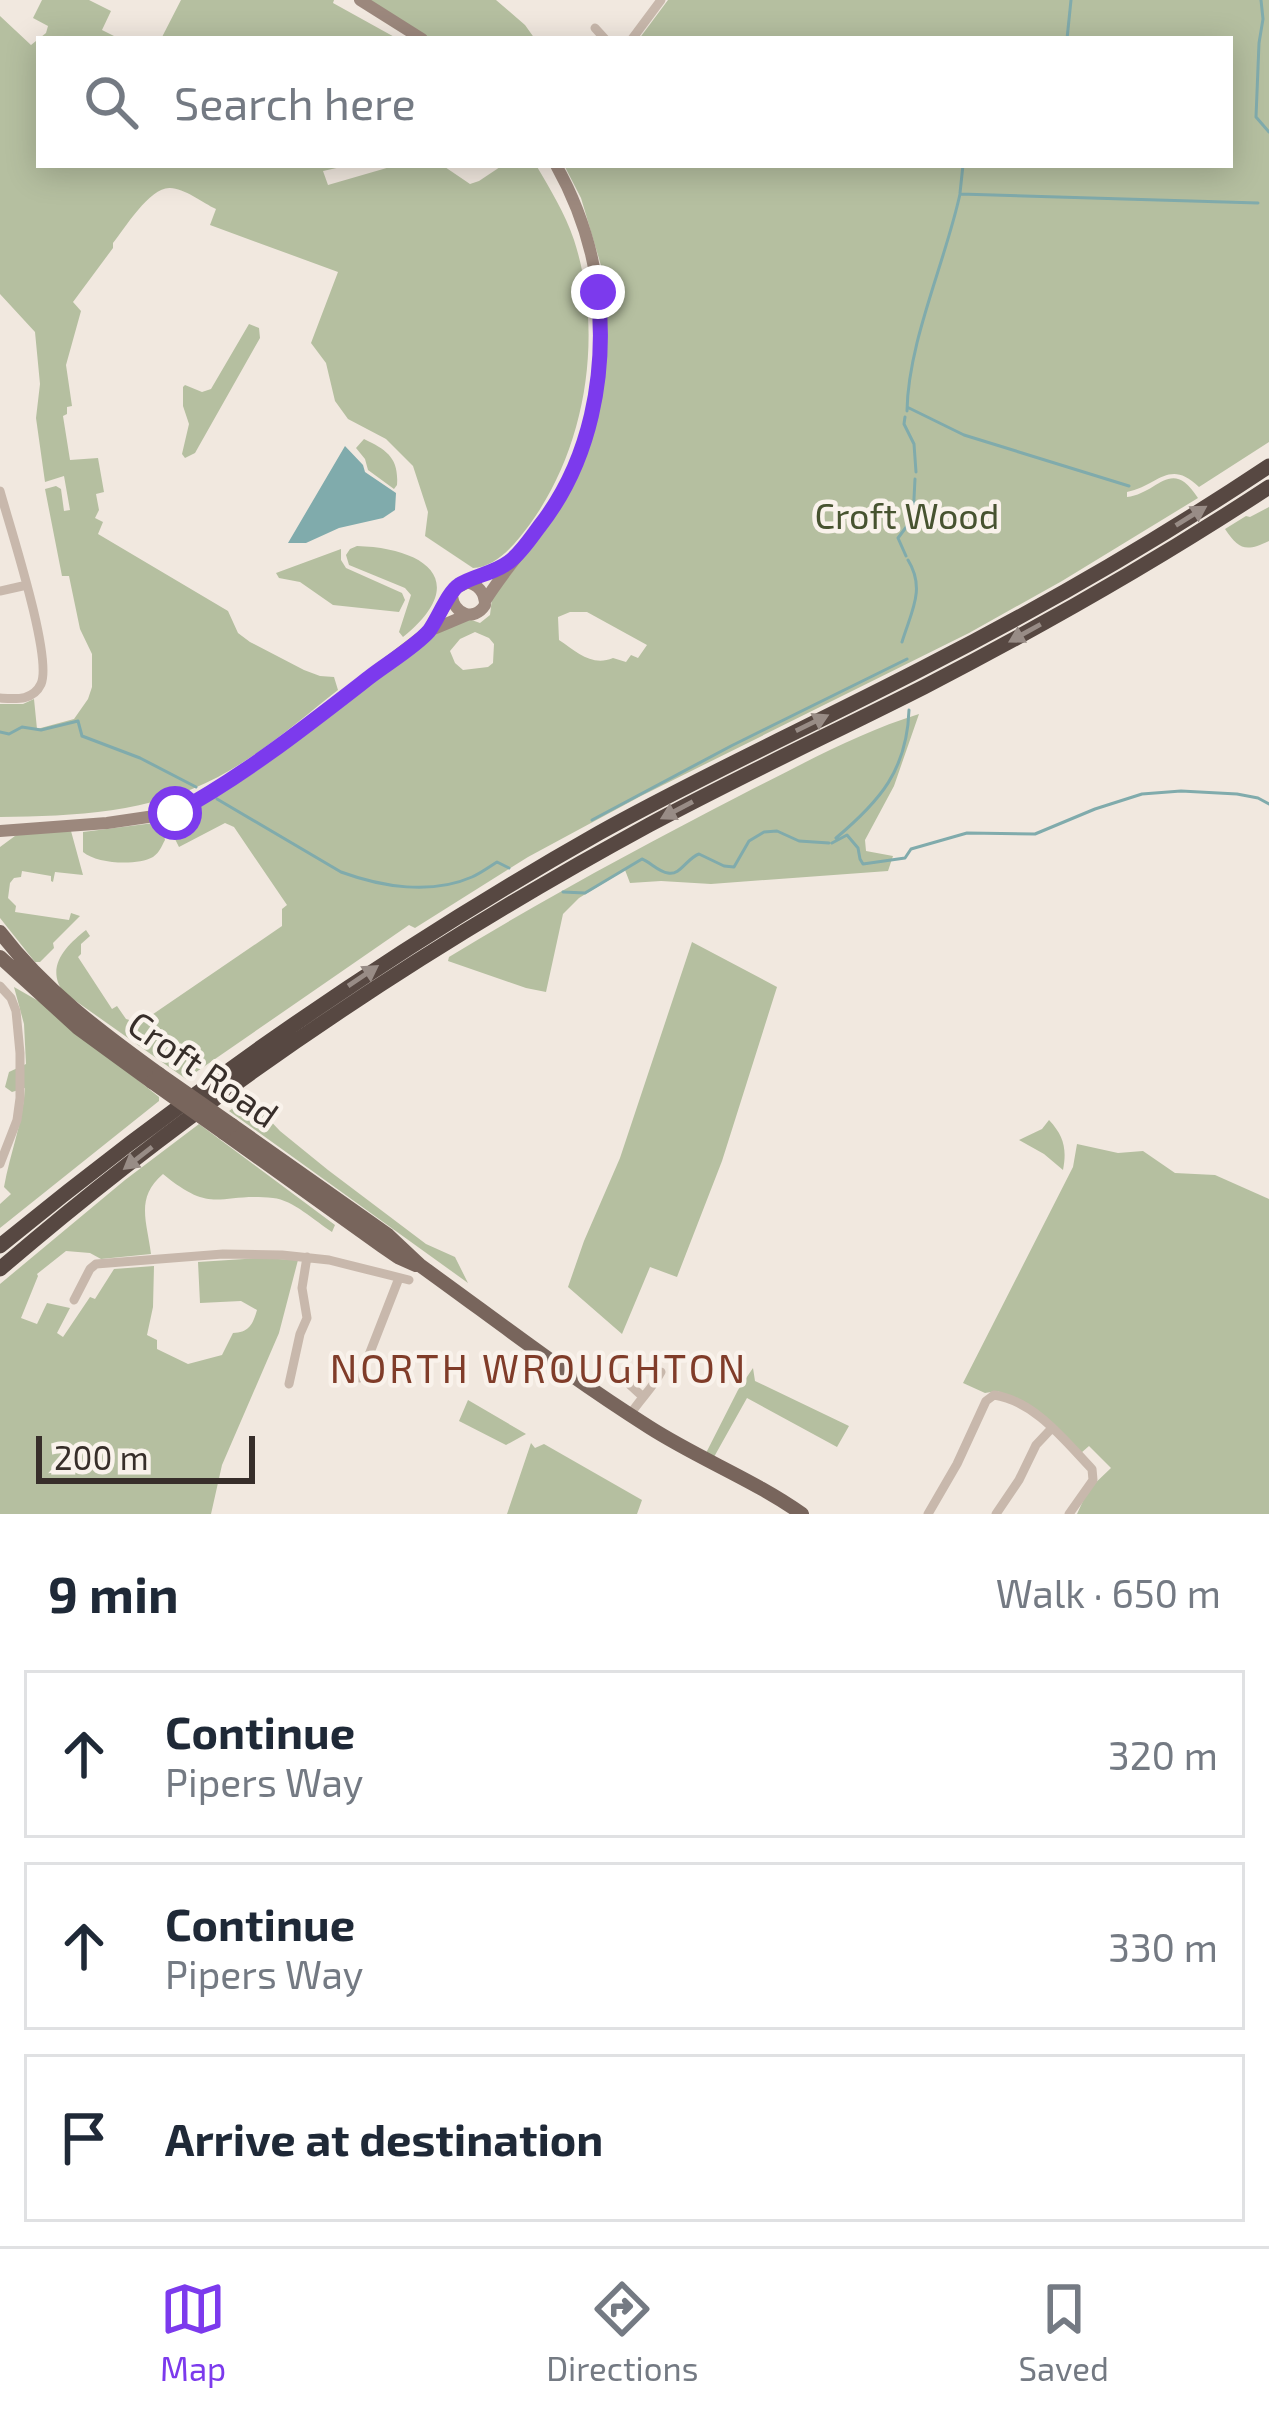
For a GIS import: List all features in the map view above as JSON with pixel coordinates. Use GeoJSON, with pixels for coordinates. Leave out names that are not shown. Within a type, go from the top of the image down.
{"type":"FeatureCollection","features":[{"type":"Feature","properties":{"kind":"highway"},"geometry":{"type":"LineString","coordinates":[[0,1246],[201,1089],[464,913],[649,806],[1069,590],[1269,466]]}},
{"type":"Feature","properties":{"kind":"highway"},"geometry":{"type":"LineString","coordinates":[[0,1269],[160,1140],[256,1070],[488,918],[672,812],[1025,633],[1269,487]]}},
{"type":"Feature","properties":{"kind":"main road"},"geometry":{"type":"LineString","coordinates":[[361,0],[417,36]]}},
{"type":"Feature","properties":{"kind":"main road"},"geometry":{"type":"LineString","coordinates":[[1,831],[114,823],[175,813],[258,762],[429,631],[480,612],[548,516],[574,468],[589,425],[600,362],[600,308],[592,255],[557,168]]}},
{"type":"Feature","properties":{"kind":"main road"},"geometry":{"type":"LineString","coordinates":[[429,631],[456,587],[513,560]]}},
{"type":"Feature","properties":{"kind":"main road"},"geometry":{"type":"LineString","coordinates":[[466,582],[478,587],[485,602]]}},
{"type":"Feature","properties":{"kind":"main road"},"geometry":{"type":"LineString","coordinates":[[452,596],[467,615]]}},
{"type":"Feature","properties":{"kind":"main road","name":"Croft Road"},"geometry":{"type":"LineString","coordinates":[[2,938],[67,1004],[155,1078]]}},
{"type":"Feature","properties":{"kind":"main road","name":"Croft Road"},"geometry":{"type":"LineString","coordinates":[[0,957],[78,1028],[385,1241],[398,1257],[421,1266],[661,1435],[762,1487],[802,1514]]}},
{"type":"Feature","properties":{"kind":"main road"},"geometry":{"type":"LineString","coordinates":[[0,969],[31,987]]}},
{"type":"Feature","properties":{"kind":"street"},"geometry":{"type":"LineString","coordinates":[[634,36],[661,0]]}},
{"type":"Feature","properties":{"kind":"street"},"geometry":{"type":"LineString","coordinates":[[596,28],[602,36]]}},
{"type":"Feature","properties":{"kind":"street"},"geometry":{"type":"LineString","coordinates":[[0,698],[34,693],[42,682],[43,663],[27,585],[2,503]]}},
{"type":"Feature","properties":{"kind":"street"},"geometry":{"type":"LineString","coordinates":[[0,591],[27,585]]}},
{"type":"Feature","properties":{"kind":"street"},"geometry":{"type":"LineString","coordinates":[[0,986],[13,1003],[17,1024],[20,1099],[0,1164]]}},
{"type":"Feature","properties":{"kind":"street"},"geometry":{"type":"LineString","coordinates":[[4,1026],[17,1024]]}},
{"type":"Feature","properties":{"kind":"street"},"geometry":{"type":"LineString","coordinates":[[369,1268],[385,1241]]}},
{"type":"Feature","properties":{"kind":"street"},"geometry":{"type":"LineString","coordinates":[[74,1300],[90,1269],[100,1263],[223,1254],[307,1257],[369,1268],[404,1279],[360,1378]]}},
{"type":"Feature","properties":{"kind":"street"},"geometry":{"type":"LineString","coordinates":[[290,1385],[306,1320],[302,1288],[307,1257]]}},
{"type":"Feature","properties":{"kind":"street"},"geometry":{"type":"LineString","coordinates":[[630,1414],[650,1397],[661,1372]]}},
{"type":"Feature","properties":{"kind":"street"},"geometry":{"type":"LineString","coordinates":[[629,1384],[650,1397]]}},
{"type":"Feature","properties":{"kind":"street"},"geometry":{"type":"LineString","coordinates":[[928,1514],[988,1398],[998,1395],[1032,1410],[1094,1473],[1094,1480],[1069,1514]]}},
{"type":"Feature","properties":{"kind":"street"},"geometry":{"type":"LineString","coordinates":[[996,1514],[1036,1445],[1051,1429]]}},
{"type":"Feature","properties":{"kind":"green space"},"geometry":{"type":"Polygon","coordinates":[[[42,0],[89,0],[111,11],[102,30],[114,36],[42,36],[48,26],[33,18],[42,0]]]}},
{"type":"Feature","properties":{"kind":"green space"},"geometry":{"type":"Polygon","coordinates":[[[181,0],[334,0],[393,36],[163,36],[181,0]]]}},
{"type":"Feature","properties":{"kind":"green space"},"geometry":{"type":"Polygon","coordinates":[[[370,0],[496,0],[533,36],[425,36],[370,0]]]}},
{"type":"Feature","properties":{"kind":"green space","name":"Croft Wood"},"geometry":{"type":"Polygon","coordinates":[[[668,0],[1269,0],[1269,442],[1199,487],[1171,474],[1127,492],[1127,497],[1138,494],[1172,478],[1189,486],[1198,498],[969,633],[641,796],[528,857],[415,928],[409,925],[186,1079],[63,992],[57,965],[86,930],[90,936],[81,944],[78,957],[112,1009],[117,1006],[126,1019],[140,1023],[282,926],[282,909],[287,905],[234,827],[225,823],[179,847],[172,820],[252,774],[411,649],[469,619],[480,623],[490,615],[492,598],[543,533],[583,461],[604,376],[605,279],[581,198],[566,168],[1233,168],[1233,36],[641,36],[668,0]],[[587,612],[558,617],[559,640],[598,661],[638,658],[647,645],[587,612]],[[475,632],[460,639],[450,651],[455,663],[463,670],[488,667],[493,663],[494,644],[475,632]]]}},
{"type":"Feature","properties":{"kind":"green space"},"geometry":{"type":"Polygon","coordinates":[[[0,16],[31,45],[36,41],[36,168],[336,168],[323,171],[328,185],[387,168],[446,168],[470,184],[498,168],[538,168],[574,240],[588,312],[588,350],[577,424],[549,493],[505,553],[473,568],[425,536],[428,512],[413,466],[386,439],[348,419],[335,401],[326,363],[311,343],[338,272],[210,225],[216,209],[181,190],[162,189],[154,194],[73,302],[81,311],[66,365],[72,406],[63,416],[70,460],[98,458],[104,492],[96,494],[99,510],[95,518],[103,522],[98,534],[228,611],[238,633],[250,642],[304,670],[334,677],[338,690],[250,758],[192,789],[112,810],[0,817],[0,704],[34,699],[37,729],[74,719],[92,687],[92,654],[80,629],[69,576],[62,576],[45,489],[61,489],[64,511],[70,510],[64,476],[45,482],[36,418],[40,384],[35,332],[0,294],[0,16]]]}},
{"type":"Feature","properties":{"kind":"green space"},"geometry":{"type":"Polygon","coordinates":[[[249,324],[259,328],[260,338],[195,453],[185,458],[189,424],[183,387],[202,392],[211,389],[249,324]]]}},
{"type":"Feature","properties":{"kind":"green space"},"geometry":{"type":"Polygon","coordinates":[[[364,439],[394,461],[394,489],[368,470],[356,448],[364,439]]]}},
{"type":"Feature","properties":{"kind":"green space"},"geometry":{"type":"Polygon","coordinates":[[[1269,507],[1269,541],[1244,547],[1225,529],[1246,516],[1269,507]]]}},
{"type":"Feature","properties":{"kind":"green space"},"geometry":{"type":"Polygon","coordinates":[[[357,546],[403,553],[431,571],[437,584],[434,599],[424,617],[403,637],[399,632],[411,595],[405,588],[349,565],[346,555],[357,546]]]}},
{"type":"Feature","properties":{"kind":"green space"},"geometry":{"type":"Polygon","coordinates":[[[341,549],[346,568],[402,593],[405,600],[399,612],[333,605],[300,582],[279,578],[276,573],[341,549]]]}},
{"type":"Feature","properties":{"kind":"green space"},"geometry":{"type":"Polygon","coordinates":[[[919,714],[894,786],[865,840],[866,851],[893,856],[888,871],[711,884],[630,883],[625,870],[579,898],[563,914],[546,992],[448,961],[521,914],[704,814],[851,740],[919,714]]]}},
{"type":"Feature","properties":{"kind":"green space"},"geometry":{"type":"Polygon","coordinates":[[[161,824],[165,840],[153,857],[117,862],[83,852],[83,832],[161,824]]]}},
{"type":"Feature","properties":{"kind":"green space"},"geometry":{"type":"Polygon","coordinates":[[[71,831],[83,875],[55,872],[53,882],[51,876],[22,871],[10,883],[8,898],[15,912],[69,920],[71,913],[80,916],[53,943],[54,948],[35,962],[0,918],[0,847],[19,833],[71,831]]]}},
{"type":"Feature","properties":{"kind":"green space"},"geometry":{"type":"Polygon","coordinates":[[[692,942],[777,987],[722,1161],[677,1277],[650,1267],[622,1334],[568,1287],[620,1158],[692,942]]]}},
{"type":"Feature","properties":{"kind":"green space"},"geometry":{"type":"Polygon","coordinates":[[[14,987],[42,1003],[159,1101],[0,1228],[0,1204],[11,1194],[4,1187],[25,1088],[12,1092],[5,1087],[9,1072],[26,1064],[24,1024],[14,987]]]}},
{"type":"Feature","properties":{"kind":"green space"},"geometry":{"type":"Polygon","coordinates":[[[248,1097],[328,1170],[426,1244],[455,1257],[468,1283],[229,1111],[248,1097]]]}},
{"type":"Feature","properties":{"kind":"green space"},"geometry":{"type":"Polygon","coordinates":[[[1049,1120],[1063,1143],[1063,1170],[1019,1140],[1042,1129],[1049,1120]]]}},
{"type":"Feature","properties":{"kind":"green space"},"geometry":{"type":"Polygon","coordinates":[[[199,1124],[335,1225],[332,1232],[281,1200],[206,1198],[163,1174],[146,1201],[151,1254],[101,1259],[66,1251],[37,1274],[21,1318],[37,1324],[47,1303],[70,1308],[57,1333],[63,1337],[114,1269],[154,1266],[147,1335],[157,1340],[157,1349],[188,1364],[222,1355],[233,1333],[250,1327],[257,1310],[241,1301],[200,1303],[198,1262],[298,1260],[279,1333],[222,1465],[211,1514],[0,1514],[0,1284],[199,1124]]]}},
{"type":"Feature","properties":{"kind":"green space"},"geometry":{"type":"Polygon","coordinates":[[[1077,1144],[1118,1153],[1143,1151],[1175,1173],[1215,1175],[1269,1199],[1269,1514],[1077,1514],[1088,1490],[1111,1468],[1089,1446],[1081,1453],[1020,1400],[963,1383],[1073,1167],[1077,1144]]]}},
{"type":"Feature","properties":{"kind":"green space"},"geometry":{"type":"Polygon","coordinates":[[[753,1368],[755,1381],[849,1426],[837,1447],[747,1398],[714,1457],[706,1453],[753,1368]]]}},
{"type":"Feature","properties":{"kind":"green space"},"geometry":{"type":"Polygon","coordinates":[[[468,1400],[526,1434],[506,1445],[459,1421],[468,1400]]]}},
{"type":"Feature","properties":{"kind":"green space"},"geometry":{"type":"Polygon","coordinates":[[[531,1443],[535,1448],[544,1444],[642,1500],[637,1514],[507,1514],[531,1443]]]}},
{"type":"Feature","properties":{"kind":"water"},"geometry":{"type":"Polygon","coordinates":[[[345,446],[365,472],[396,493],[395,510],[306,543],[288,543],[345,446]]]}},
{"type":"Feature","properties":{"kind":"waterway"},"geometry":{"type":"LineString","coordinates":[[1067,36],[1071,0]]}},
{"type":"Feature","properties":{"kind":"waterway"},"geometry":{"type":"LineString","coordinates":[[1261,0],[1256,117],[1269,132]]}},
{"type":"Feature","properties":{"kind":"waterway"},"geometry":{"type":"LineString","coordinates":[[960,193],[963,168]]}},
{"type":"Feature","properties":{"kind":"waterway"},"geometry":{"type":"LineString","coordinates":[[907,411],[920,330],[960,194],[1258,203]]}},
{"type":"Feature","properties":{"kind":"waterway"},"geometry":{"type":"LineString","coordinates":[[909,408],[964,435],[1129,486]]}},
{"type":"Feature","properties":{"kind":"waterway"},"geometry":{"type":"LineString","coordinates":[[905,417],[916,472]]}},
{"type":"Feature","properties":{"kind":"waterway"},"geometry":{"type":"LineString","coordinates":[[906,556],[898,538],[913,518],[915,479]]}},
{"type":"Feature","properties":{"kind":"waterway"},"geometry":{"type":"LineString","coordinates":[[902,642],[916,591],[908,560]]}},
{"type":"Feature","properties":{"kind":"waterway"},"geometry":{"type":"LineString","coordinates":[[592,820],[907,659]]}},
{"type":"Feature","properties":{"kind":"waterway"},"geometry":{"type":"LineString","coordinates":[[836,838],[888,783],[903,750],[909,710]]}},
{"type":"Feature","properties":{"kind":"waterway"},"geometry":{"type":"LineString","coordinates":[[0,732],[9,734],[22,727],[41,730],[78,721],[82,736],[140,758],[196,787]]}},
{"type":"Feature","properties":{"kind":"waterway"},"geometry":{"type":"LineString","coordinates":[[832,843],[847,835],[863,864],[905,858],[911,849],[967,833],[1035,834],[1142,794],[1237,794],[1269,804]]}},
{"type":"Feature","properties":{"kind":"waterway"},"geometry":{"type":"LineString","coordinates":[[217,799],[341,872],[373,882],[440,886],[472,877],[497,862],[509,868]]}},
{"type":"Feature","properties":{"kind":"waterway"},"geometry":{"type":"LineString","coordinates":[[563,892],[585,893],[642,859],[668,873],[699,854],[734,867],[749,841],[764,832],[829,843]]}},
{"type":"Feature","properties":{"kind":"district","name":"NORTH WROUGHTON"},"geometry":{"type":"Point","coordinates":[539,1367]}},
{"type":"Feature","properties":{"kind":"route"},"geometry":{"type":"LineString","coordinates":[[175,813],[246,770],[429,631],[458,586],[513,560],[528,542],[566,485],[586,437],[600,362],[598,292]]}}]}
